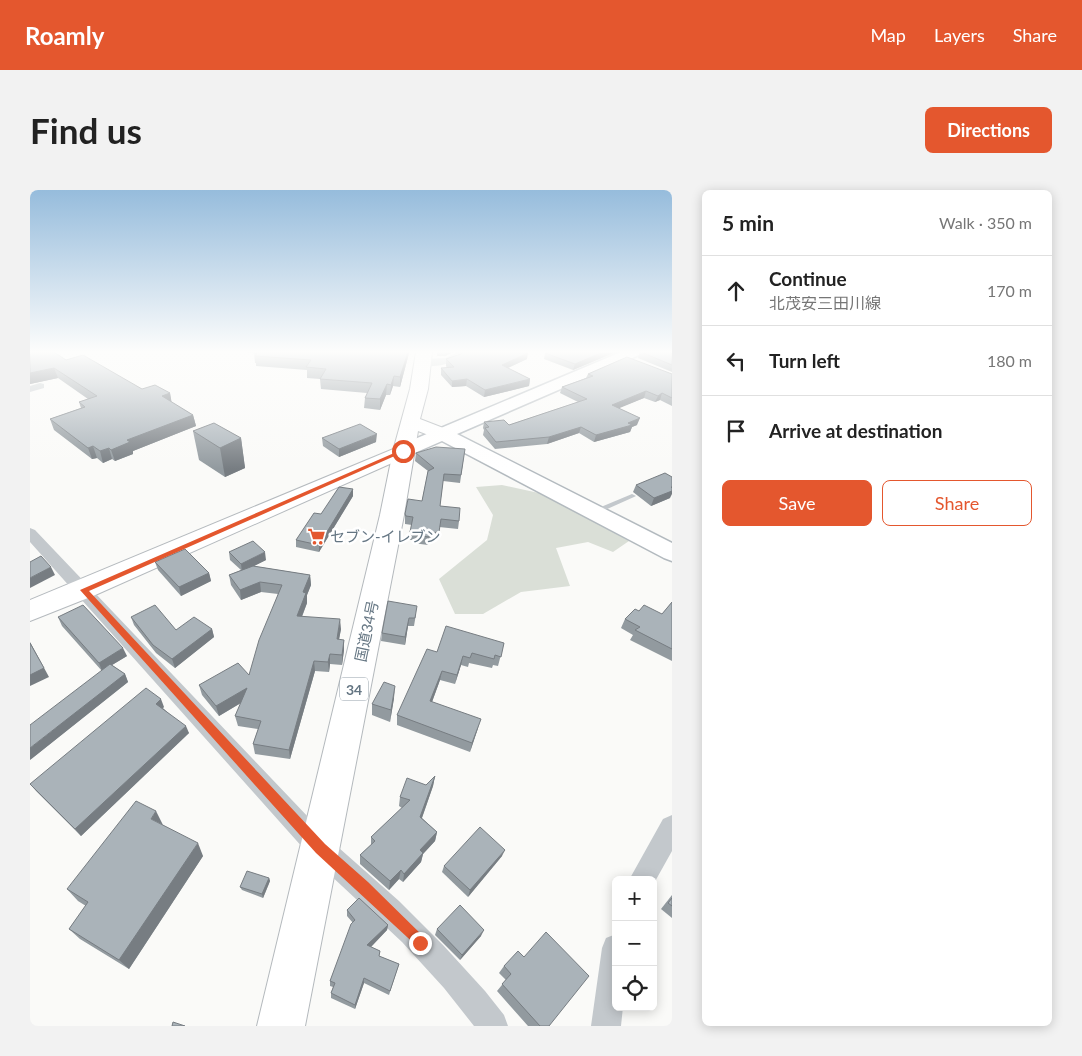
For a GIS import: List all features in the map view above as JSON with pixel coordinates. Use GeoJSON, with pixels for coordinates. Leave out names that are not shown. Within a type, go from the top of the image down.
{"type":"FeatureCollection","features":[{"type":"Feature","properties":{"kind":"main road","name":"国道34号"},"geometry":{"type":"LineString","coordinates":[[281,1026],[401,473],[406,437],[418,391]]}},
{"type":"Feature","properties":{"kind":"main road"},"geometry":{"type":"LineString","coordinates":[[30,611],[84,590],[406,437],[444,435],[546,391]]}},
{"type":"Feature","properties":{"kind":"main road"},"geometry":{"type":"LineString","coordinates":[[406,437],[444,435],[672,554]]}},
{"type":"Feature","properties":{"kind":"street"},"geometry":{"type":"LineString","coordinates":[[30,533],[320,848],[364,886],[420,943],[493,1026]]}},
{"type":"Feature","properties":{"kind":"street"},"geometry":{"type":"LineString","coordinates":[[644,876],[672,827]]}},
{"type":"Feature","properties":{"kind":"street"},"geometry":{"type":"LineString","coordinates":[[606,1026],[614,966]]}},
{"type":"Feature","properties":{"kind":"lane"},"geometry":{"type":"LineString","coordinates":[[593,512],[632,496]]}},
{"type":"Feature","properties":{"kind":"shaded area"},"geometry":{"type":"Polygon","coordinates":[[[502,485],[548,495],[629,541],[613,552],[588,542],[556,548],[570,586],[521,592],[483,614],[455,614],[439,579],[487,540],[493,515],[476,487],[502,485]]]}},
{"type":"Feature","properties":{"kind":"building"},"geometry":{"type":"Polygon","coordinates":[[[89,391],[166,391],[170,393],[162,396],[193,415],[127,440],[130,442],[111,450],[109,448],[100,451],[93,446],[88,448],[50,419],[85,407],[79,402],[97,396],[89,391]]]}},
{"type":"Feature","properties":{"kind":"building"},"geometry":{"type":"Polygon","coordinates":[[[368,391],[384,391],[380,399],[365,398],[368,391]]]}},
{"type":"Feature","properties":{"kind":"building"},"geometry":{"type":"Polygon","coordinates":[[[570,391],[646,391],[612,405],[640,418],[628,423],[632,425],[596,435],[581,427],[549,437],[496,442],[485,428],[489,427],[484,422],[504,420],[509,425],[587,399],[570,391]]]}},
{"type":"Feature","properties":{"kind":"building"},"geometry":{"type":"Polygon","coordinates":[[[646,391],[672,391],[672,398],[662,393],[658,396],[646,391]]]}},
{"type":"Feature","properties":{"kind":"building"},"geometry":{"type":"Polygon","coordinates":[[[214,423],[241,438],[220,448],[193,431],[214,423]]]}},
{"type":"Feature","properties":{"kind":"building"},"geometry":{"type":"Polygon","coordinates":[[[360,424],[377,434],[339,449],[322,438],[360,424]]]}},
{"type":"Feature","properties":{"kind":"building"},"geometry":{"type":"Polygon","coordinates":[[[436,447],[465,449],[461,475],[444,474],[440,506],[460,508],[459,521],[441,519],[439,532],[430,533],[429,537],[413,535],[414,532],[410,532],[413,517],[406,516],[405,514],[408,499],[422,501],[428,471],[434,468],[416,453],[436,447]]]}},
{"type":"Feature","properties":{"kind":"building"},"geometry":{"type":"Polygon","coordinates":[[[665,473],[672,477],[672,491],[654,498],[636,485],[665,473]]]}},
{"type":"Feature","properties":{"kind":"building"},"geometry":{"type":"Polygon","coordinates":[[[339,487],[353,489],[319,545],[296,540],[314,513],[321,514],[339,487]]]}},
{"type":"Feature","properties":{"kind":"building"},"geometry":{"type":"Polygon","coordinates":[[[253,541],[265,552],[241,564],[229,552],[253,541]]]}},
{"type":"Feature","properties":{"kind":"building"},"geometry":{"type":"Polygon","coordinates":[[[185,549],[209,573],[179,587],[155,562],[185,549]]]}},
{"type":"Feature","properties":{"kind":"building"},"geometry":{"type":"Polygon","coordinates":[[[41,556],[51,567],[30,578],[30,562],[41,556]]]}},
{"type":"Feature","properties":{"kind":"building"},"geometry":{"type":"Polygon","coordinates":[[[253,566],[310,575],[303,592],[306,593],[297,616],[340,619],[337,639],[344,640],[342,655],[330,654],[328,662],[314,661],[289,750],[253,744],[261,721],[235,716],[247,688],[216,706],[199,685],[238,663],[249,675],[259,640],[282,585],[260,582],[240,590],[229,575],[253,566]]]}},
{"type":"Feature","properties":{"kind":"building"},"geometry":{"type":"Polygon","coordinates":[[[388,601],[417,606],[415,618],[409,618],[405,637],[382,633],[388,601]]]}},
{"type":"Feature","properties":{"kind":"building"},"geometry":{"type":"Polygon","coordinates":[[[672,602],[672,649],[635,630],[640,627],[625,619],[635,609],[639,611],[644,605],[662,614],[672,602]]]}},
{"type":"Feature","properties":{"kind":"building"},"geometry":{"type":"Polygon","coordinates":[[[83,605],[123,648],[99,663],[58,617],[83,605]]]}},
{"type":"Feature","properties":{"kind":"building"},"geometry":{"type":"Polygon","coordinates":[[[155,605],[176,630],[194,617],[212,629],[172,659],[153,645],[131,617],[155,605]]]}},
{"type":"Feature","properties":{"kind":"building"},"geometry":{"type":"Polygon","coordinates":[[[446,626],[504,643],[501,657],[495,655],[494,659],[472,653],[470,658],[463,656],[457,675],[442,671],[430,701],[481,719],[472,743],[397,715],[427,649],[437,652],[446,626]]]}},
{"type":"Feature","properties":{"kind":"building"},"geometry":{"type":"Polygon","coordinates":[[[30,643],[44,668],[30,675],[30,643]]]}},
{"type":"Feature","properties":{"kind":"building"},"geometry":{"type":"Polygon","coordinates":[[[110,664],[125,674],[30,748],[30,725],[110,664]]]}},
{"type":"Feature","properties":{"kind":"building"},"geometry":{"type":"Polygon","coordinates":[[[384,682],[395,686],[391,710],[372,704],[384,682]]]}},
{"type":"Feature","properties":{"kind":"building"},"geometry":{"type":"Polygon","coordinates":[[[146,688],[161,699],[156,704],[186,726],[75,829],[30,784],[146,688]]]}},
{"type":"Feature","properties":{"kind":"building"},"geometry":{"type":"Polygon","coordinates":[[[435,776],[420,817],[437,832],[420,850],[423,853],[404,874],[401,870],[390,881],[360,855],[375,841],[371,837],[410,800],[400,797],[407,778],[426,785],[435,776]]]}},
{"type":"Feature","properties":{"kind":"building"},"geometry":{"type":"Polygon","coordinates":[[[136,801],[156,811],[151,819],[198,843],[119,960],[69,929],[88,902],[67,889],[136,801]]]}},
{"type":"Feature","properties":{"kind":"building"},"geometry":{"type":"Polygon","coordinates":[[[480,827],[505,850],[470,890],[444,866],[480,827]]]}},
{"type":"Feature","properties":{"kind":"building"},"geometry":{"type":"Polygon","coordinates":[[[247,871],[269,878],[262,894],[240,887],[247,871]]]}},
{"type":"Feature","properties":{"kind":"building"},"geometry":{"type":"Polygon","coordinates":[[[359,898],[388,925],[367,945],[380,951],[379,956],[399,964],[390,991],[364,978],[355,1005],[331,993],[335,983],[330,981],[351,924],[355,920],[347,910],[359,898]]]}},
{"type":"Feature","properties":{"kind":"building"},"geometry":{"type":"Polygon","coordinates":[[[672,898],[672,906],[668,903],[672,898]]]}},
{"type":"Feature","properties":{"kind":"building"},"geometry":{"type":"Polygon","coordinates":[[[460,905],[484,930],[462,955],[437,929],[460,905]]]}},
{"type":"Feature","properties":{"kind":"building"},"geometry":{"type":"Polygon","coordinates":[[[546,932],[589,976],[549,1026],[540,1026],[502,984],[511,974],[504,966],[518,951],[524,957],[546,932]]]}},
{"type":"Feature","properties":{"kind":"building"},"geometry":{"type":"Polygon","coordinates":[[[173,1022],[185,1026],[172,1026],[173,1022]]]}},
{"type":"Feature","properties":{"kind":"place","name":"セブン-イレブン"},"geometry":{"type":"Point","coordinates":[316,536]}},
{"type":"Feature","properties":{"kind":"route"},"geometry":{"type":"LineString","coordinates":[[403,451],[84,590],[320,848],[364,886],[420,943]]}}]}
